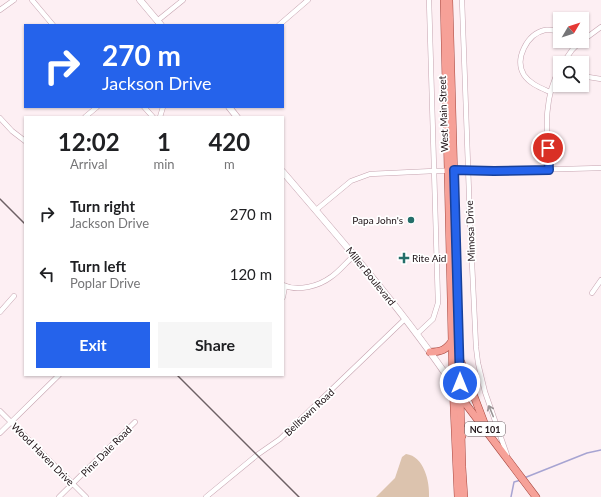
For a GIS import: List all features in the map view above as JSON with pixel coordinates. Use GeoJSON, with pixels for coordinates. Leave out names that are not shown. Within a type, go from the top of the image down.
{"type":"FeatureCollection","features":[{"type":"Feature","properties":{"kind":"main road","name":"West Main Street"},"geometry":{"type":"LineString","coordinates":[[444,0],[460,358],[461,439],[464,497]]}},
{"type":"Feature","properties":{"kind":"main road","name":"West Main Street"},"geometry":{"type":"LineString","coordinates":[[449,0],[452,170],[452,341],[458,497]]}},
{"type":"Feature","properties":{"kind":"main road"},"geometry":{"type":"LineString","coordinates":[[430,352],[442,351],[448,347],[452,341]]}},
{"type":"Feature","properties":{"kind":"main road"},"geometry":{"type":"LineString","coordinates":[[460,358],[489,435]]}},
{"type":"Feature","properties":{"kind":"main road","name":"NC 101"},"geometry":{"type":"LineString","coordinates":[[453,385],[536,497]]}},
{"type":"Feature","properties":{"kind":"main road"},"geometry":{"type":"LineString","coordinates":[[461,439],[466,429],[471,427],[478,428],[489,435]]}},
{"type":"Feature","properties":{"kind":"street"},"geometry":{"type":"LineString","coordinates":[[0,10],[14,0]]}},
{"type":"Feature","properties":{"kind":"street"},"geometry":{"type":"LineString","coordinates":[[32,0],[52,24]]}},
{"type":"Feature","properties":{"kind":"street"},"geometry":{"type":"LineString","coordinates":[[140,0],[159,23],[183,0]]}},
{"type":"Feature","properties":{"kind":"street"},"geometry":{"type":"LineString","coordinates":[[280,24],[308,0]]}},
{"type":"Feature","properties":{"kind":"street"},"geometry":{"type":"LineString","coordinates":[[417,334],[433,319],[438,303],[429,0]]}},
{"type":"Feature","properties":{"kind":"street","name":"Mimosa Drive"},"geometry":{"type":"LineString","coordinates":[[462,0],[465,111],[469,170],[470,237],[476,346],[484,392],[507,457]]}},
{"type":"Feature","properties":{"kind":"street"},"geometry":{"type":"LineString","coordinates":[[589,35],[601,27]]}},
{"type":"Feature","properties":{"kind":"street"},"geometry":{"type":"LineString","coordinates":[[550,92],[532,83],[524,74],[520,65],[524,47],[536,33],[546,30],[553,31]]}},
{"type":"Feature","properties":{"kind":"street"},"geometry":{"type":"LineString","coordinates":[[568,56],[574,48]]}},
{"type":"Feature","properties":{"kind":"street"},"geometry":{"type":"LineString","coordinates":[[589,77],[601,78]]}},
{"type":"Feature","properties":{"kind":"street"},"geometry":{"type":"LineString","coordinates":[[549,170],[546,120],[550,92],[553,85]]}},
{"type":"Feature","properties":{"kind":"street"},"geometry":{"type":"LineString","coordinates":[[86,116],[96,108]]}},
{"type":"Feature","properties":{"kind":"street"},"geometry":{"type":"LineString","coordinates":[[145,108],[152,116]]}},
{"type":"Feature","properties":{"kind":"street"},"geometry":{"type":"LineString","coordinates":[[230,108],[236,116]]}},
{"type":"Feature","properties":{"kind":"street"},"geometry":{"type":"LineString","coordinates":[[0,118],[12,131],[24,140]]}},
{"type":"Feature","properties":{"kind":"street"},"geometry":{"type":"LineString","coordinates":[[316,210],[342,187],[364,176],[380,173],[452,170],[494,171],[601,168]]}},
{"type":"Feature","properties":{"kind":"street","name":"Miller Boulevard"},"geometry":{"type":"LineString","coordinates":[[284,173],[355,254],[417,334],[453,385]]}},
{"type":"Feature","properties":{"kind":"street"},"geometry":{"type":"LineString","coordinates":[[284,286],[299,288],[320,283],[333,275],[355,254]]}},
{"type":"Feature","properties":{"kind":"street"},"geometry":{"type":"LineString","coordinates":[[592,293],[601,280]]}},
{"type":"Feature","properties":{"kind":"street"},"geometry":{"type":"LineString","coordinates":[[0,312],[14,296]]}},
{"type":"Feature","properties":{"kind":"street","name":"Belltown Road"},"geometry":{"type":"LineString","coordinates":[[206,497],[257,455],[280,439],[405,319]]}},
{"type":"Feature","properties":{"kind":"street"},"geometry":{"type":"LineString","coordinates":[[0,433],[58,376]]}},
{"type":"Feature","properties":{"kind":"street","name":"Wood Haven Drive"},"geometry":{"type":"LineString","coordinates":[[0,411],[86,497]]}},
{"type":"Feature","properties":{"kind":"street","name":"Pine Dale Road"},"geometry":{"type":"LineString","coordinates":[[59,497],[135,422]]}},
{"type":"Feature","properties":{"kind":"shaded area"},"geometry":{"type":"Polygon","coordinates":[[[406,454],[417,459],[425,471],[429,497],[376,497],[395,478],[402,457],[406,454]]]}},
{"type":"Feature","properties":{"kind":"waterway"},"geometry":{"type":"LineString","coordinates":[[524,478],[587,453],[601,450]]}},
{"type":"Feature","properties":{"kind":"waterway"},"geometry":{"type":"LineString","coordinates":[[511,497],[514,482],[521,480]]}},
{"type":"Feature","properties":{"kind":"railway"},"geometry":{"type":"LineString","coordinates":[[0,199],[24,223]]}},
{"type":"Feature","properties":{"kind":"railway"},"geometry":{"type":"LineString","coordinates":[[178,376],[299,497]]}},
{"type":"Feature","properties":{"kind":"place","name":"Papa John's"},"geometry":{"type":"Point","coordinates":[411,220]}},
{"type":"Feature","properties":{"kind":"place","name":"Rite Aid"},"geometry":{"type":"Point","coordinates":[404,258]}},
{"type":"Feature","properties":{"kind":"route"},"geometry":{"type":"LineString","coordinates":[[460,383],[454,170],[549,170],[548,148]]}}]}
